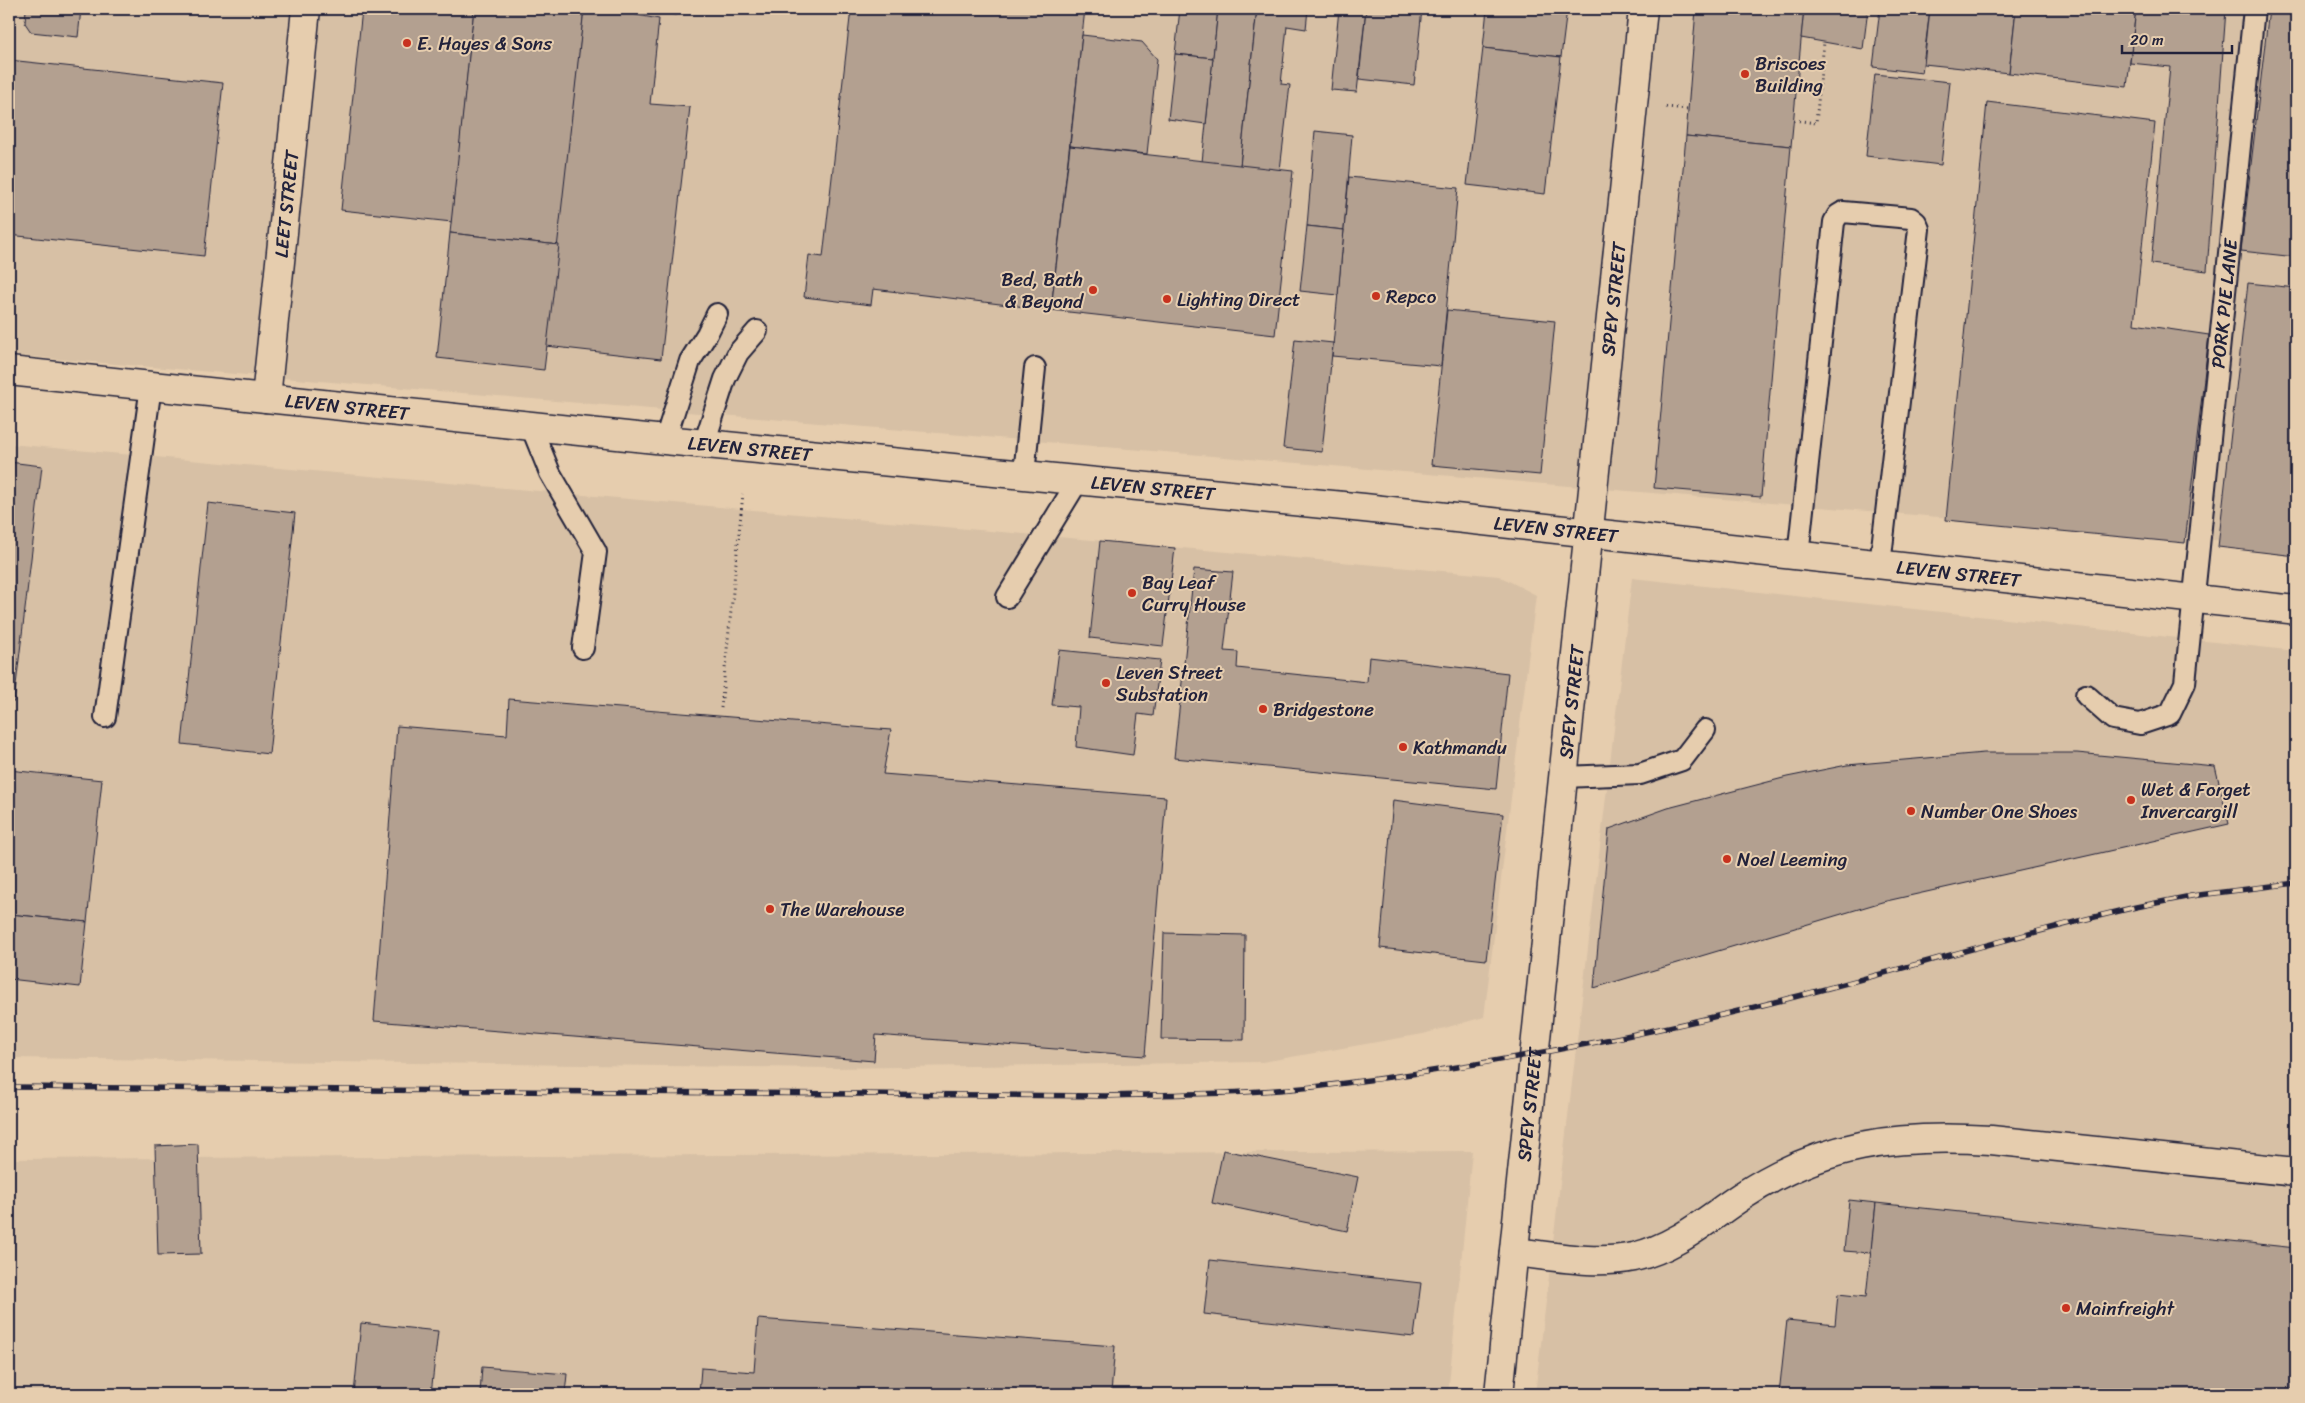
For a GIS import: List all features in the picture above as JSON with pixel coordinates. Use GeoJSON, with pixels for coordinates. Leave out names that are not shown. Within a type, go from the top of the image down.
{"type":"FeatureCollection","features":[{"type":"Feature","properties":{"kind":"street","name":"LEET STREET"},"geometry":{"type":"LineString","coordinates":[[266,398],[306,9]]}},
{"type":"Feature","properties":{"kind":"street","name":"SPEY STREET"},"geometry":{"type":"LineString","coordinates":[[1499,1394],[1643,9]]}},
{"type":"Feature","properties":{"kind":"street","name":"LEVEN STREET"},"geometry":{"type":"LineString","coordinates":[[9,371],[704,444],[1079,479],[2296,610]]}},
{"type":"Feature","properties":{"kind":"street"},"geometry":{"type":"LineString","coordinates":[[1514,1252],[1611,1260],[1634,1257],[1660,1249],[1684,1238],[1742,1196],[1789,1169],[1840,1149],[1890,1140],[1944,1137],[2296,1172]]}},
{"type":"Feature","properties":{"kind":"lane","name":"PORK PIE LANE"},"geometry":{"type":"LineString","coordinates":[[2086,695],[2113,719],[2140,724],[2170,714],[2185,684],[2254,9]]}},
{"type":"Feature","properties":{"kind":"lane"},"geometry":{"type":"LineString","coordinates":[[1798,556],[1834,222],[1838,215],[1844,212],[1911,218],[1916,222],[1919,229],[1880,566]]}},
{"type":"Feature","properties":{"kind":"lane"},"geometry":{"type":"LineString","coordinates":[[665,440],[690,361],[717,314]]}},
{"type":"Feature","properties":{"kind":"lane"},"geometry":{"type":"LineString","coordinates":[[704,444],[725,379],[738,354],[758,331]]}},
{"type":"Feature","properties":{"kind":"lane"},"geometry":{"type":"LineString","coordinates":[[1024,474],[1035,368]]}},
{"type":"Feature","properties":{"kind":"lane"},"geometry":{"type":"LineString","coordinates":[[105,717],[151,386]]}},
{"type":"Feature","properties":{"kind":"lane"},"geometry":{"type":"LineString","coordinates":[[531,426],[550,473],[596,552],[583,648]]}},
{"type":"Feature","properties":{"kind":"lane"},"geometry":{"type":"LineString","coordinates":[[1007,597],[1079,479]]}},
{"type":"Feature","properties":{"kind":"lane"},"geometry":{"type":"LineString","coordinates":[[1563,777],[1640,774],[1682,760],[1705,730]]}},
{"type":"Feature","properties":{"kind":"path"},"geometry":{"type":"LineString","coordinates":[[1794,120],[1816,123],[1824,42]]}},
{"type":"Feature","properties":{"kind":"path"},"geometry":{"type":"LineString","coordinates":[[721,708],[743,494]]}},
{"type":"Feature","properties":{"kind":"shaded area"},"geometry":{"type":"Polygon","coordinates":[[[9,9],[2296,9],[2296,547],[9,355],[9,9]]]}},
{"type":"Feature","properties":{"kind":"shaded area"},"geometry":{"type":"Polygon","coordinates":[[[9,444],[1499,576],[1536,595],[1484,1017],[1423,1034],[1262,1062],[833,1068],[9,1058],[9,444]]]}},
{"type":"Feature","properties":{"kind":"shaded area"},"geometry":{"type":"Polygon","coordinates":[[[1632,578],[2296,651],[2296,1394],[1535,1394],[1632,578]]]}},
{"type":"Feature","properties":{"kind":"shaded area"},"geometry":{"type":"Polygon","coordinates":[[[1472,1151],[1448,1394],[9,1394],[9,1159],[1472,1151]]]}},
{"type":"Feature","properties":{"kind":"building"},"geometry":{"type":"Polygon","coordinates":[[[26,9],[81,9],[78,37],[31,32],[25,23],[26,9]]]}},
{"type":"Feature","properties":{"kind":"building"},"geometry":{"type":"Polygon","coordinates":[[[362,9],[474,9],[452,222],[341,210],[362,9]]]}},
{"type":"Feature","properties":{"kind":"building"},"geometry":{"type":"Polygon","coordinates":[[[474,9],[584,9],[559,245],[450,233],[474,9]]]}},
{"type":"Feature","properties":{"kind":"building"},"geometry":{"type":"Polygon","coordinates":[[[584,9],[604,9],[659,19],[650,104],[690,107],[661,359],[546,346],[584,9]]]}},
{"type":"Feature","properties":{"kind":"building"},"geometry":{"type":"Polygon","coordinates":[[[618,9],[677,9],[676,15],[618,9]]]}},
{"type":"Feature","properties":{"kind":"building"},"geometry":{"type":"Polygon","coordinates":[[[851,9],[1085,9],[1051,310],[873,289],[871,305],[804,297],[809,255],[823,257],[851,9]]]}},
{"type":"Feature","properties":{"kind":"building"},"geometry":{"type":"Polygon","coordinates":[[[1180,9],[1218,9],[1213,58],[1175,54],[1180,9]]]}},
{"type":"Feature","properties":{"kind":"building"},"geometry":{"type":"Polygon","coordinates":[[[1218,9],[1257,9],[1240,166],[1202,162],[1218,9]]]}},
{"type":"Feature","properties":{"kind":"building"},"geometry":{"type":"Polygon","coordinates":[[[1257,9],[1308,9],[1306,29],[1287,26],[1281,84],[1290,85],[1280,170],[1240,166],[1257,9]]]}},
{"type":"Feature","properties":{"kind":"building"},"geometry":{"type":"Polygon","coordinates":[[[1339,9],[1366,9],[1357,92],[1331,90],[1339,9]]]}},
{"type":"Feature","properties":{"kind":"building"},"geometry":{"type":"Polygon","coordinates":[[[1366,9],[1422,9],[1414,85],[1359,79],[1366,9]]]}},
{"type":"Feature","properties":{"kind":"building"},"geometry":{"type":"Polygon","coordinates":[[[1487,9],[1567,9],[1561,57],[1483,48],[1487,9]]]}},
{"type":"Feature","properties":{"kind":"building","name":"Briscoes Building"},"geometry":{"type":"Polygon","coordinates":[[[1696,9],[1804,9],[1791,146],[1686,136],[1696,9]]]}},
{"type":"Feature","properties":{"kind":"building"},"geometry":{"type":"Polygon","coordinates":[[[1804,9],[1868,9],[1863,49],[1801,38],[1804,9]]]}},
{"type":"Feature","properties":{"kind":"building"},"geometry":{"type":"Polygon","coordinates":[[[1880,9],[1930,9],[1922,73],[1873,67],[1880,9]]]}},
{"type":"Feature","properties":{"kind":"building"},"geometry":{"type":"Polygon","coordinates":[[[1930,9],[2016,9],[2009,73],[1924,64],[1930,9]]]}},
{"type":"Feature","properties":{"kind":"building"},"geometry":{"type":"Polygon","coordinates":[[[2016,9],[2136,9],[2127,87],[2009,73],[2016,9]]]}},
{"type":"Feature","properties":{"kind":"building"},"geometry":{"type":"Polygon","coordinates":[[[2136,9],[2226,9],[2207,271],[2151,264],[2170,67],[2130,63],[2136,9]]]}},
{"type":"Feature","properties":{"kind":"building"},"geometry":{"type":"Polygon","coordinates":[[[2269,9],[2296,9],[2296,257],[2241,251],[2269,9]]]}},
{"type":"Feature","properties":{"kind":"building"},"geometry":{"type":"Polygon","coordinates":[[[1082,35],[1142,42],[1157,59],[1147,154],[1070,146],[1082,35]]]}},
{"type":"Feature","properties":{"kind":"building"},"geometry":{"type":"Polygon","coordinates":[[[1483,48],[1561,57],[1545,194],[1467,185],[1483,48]]]}},
{"type":"Feature","properties":{"kind":"building"},"geometry":{"type":"Polygon","coordinates":[[[1175,54],[1213,58],[1206,124],[1168,119],[1175,54]]]}},
{"type":"Feature","properties":{"kind":"building"},"geometry":{"type":"Polygon","coordinates":[[[9,60],[223,83],[204,256],[9,235],[9,60]]]}},
{"type":"Feature","properties":{"kind":"building"},"geometry":{"type":"Polygon","coordinates":[[[1875,74],[1950,82],[1941,165],[1866,156],[1875,74]]]}},
{"type":"Feature","properties":{"kind":"building"},"geometry":{"type":"Polygon","coordinates":[[[1987,102],[2155,123],[2134,324],[2209,335],[2185,543],[1946,520],[1987,102]]]}},
{"type":"Feature","properties":{"kind":"building"},"geometry":{"type":"Polygon","coordinates":[[[1315,131],[1352,135],[1344,230],[1307,226],[1315,131]]]}},
{"type":"Feature","properties":{"kind":"building"},"geometry":{"type":"Polygon","coordinates":[[[1686,136],[1791,146],[1761,497],[1654,488],[1686,136]]]}},
{"type":"Feature","properties":{"kind":"building"},"geometry":{"type":"Polygon","coordinates":[[[1070,146],[1293,171],[1275,335],[1051,310],[1070,146]]]}},
{"type":"Feature","properties":{"kind":"building"},"geometry":{"type":"Polygon","coordinates":[[[1349,177],[1458,188],[1441,366],[1332,356],[1349,177]]]}},
{"type":"Feature","properties":{"kind":"building"},"geometry":{"type":"Polygon","coordinates":[[[1307,226],[1344,230],[1338,295],[1300,291],[1307,226]]]}},
{"type":"Feature","properties":{"kind":"building"},"geometry":{"type":"Polygon","coordinates":[[[450,233],[559,245],[544,370],[437,358],[450,233]]]}},
{"type":"Feature","properties":{"kind":"building"},"geometry":{"type":"Polygon","coordinates":[[[2248,283],[2296,288],[2296,556],[2218,547],[2248,283]]]}},
{"type":"Feature","properties":{"kind":"building"},"geometry":{"type":"Polygon","coordinates":[[[1447,310],[1555,321],[1540,475],[1431,465],[1447,310]]]}},
{"type":"Feature","properties":{"kind":"building"},"geometry":{"type":"Polygon","coordinates":[[[1295,339],[1333,343],[1322,452],[1283,448],[1295,339]]]}},
{"type":"Feature","properties":{"kind":"building"},"geometry":{"type":"Polygon","coordinates":[[[9,462],[42,466],[14,702],[9,702],[9,462]]]}},
{"type":"Feature","properties":{"kind":"building"},"geometry":{"type":"Polygon","coordinates":[[[208,503],[295,513],[269,754],[182,744],[208,503]]]}},
{"type":"Feature","properties":{"kind":"building","name":"Bay Leaf Curry House"},"geometry":{"type":"Polygon","coordinates":[[[1100,541],[1175,548],[1163,646],[1090,638],[1100,541]]]}},
{"type":"Feature","properties":{"kind":"building"},"geometry":{"type":"Polygon","coordinates":[[[1194,569],[1233,572],[1224,651],[1238,652],[1237,668],[1367,682],[1369,657],[1508,673],[1496,789],[1174,758],[1194,569]]]}},
{"type":"Feature","properties":{"kind":"building","name":"Leven Street Substation"},"geometry":{"type":"Polygon","coordinates":[[[1059,650],[1160,660],[1153,716],[1138,714],[1133,755],[1076,747],[1079,707],[1052,705],[1059,650]]]}},
{"type":"Feature","properties":{"kind":"building","name":"The Warehouse"},"geometry":{"type":"Polygon","coordinates":[[[509,699],[891,730],[883,774],[1166,797],[1145,1056],[876,1035],[874,1061],[374,1021],[397,726],[507,735],[509,699]]]}},
{"type":"Feature","properties":{"kind":"building"},"geometry":{"type":"Polygon","coordinates":[[[1984,753],[2077,753],[2215,766],[2229,824],[1882,902],[1594,988],[1609,829],[1668,808],[1787,777],[1847,765],[1984,753]]]}},
{"type":"Feature","properties":{"kind":"building"},"geometry":{"type":"Polygon","coordinates":[[[9,770],[102,780],[87,922],[9,914],[9,770]]]}},
{"type":"Feature","properties":{"kind":"building"},"geometry":{"type":"Polygon","coordinates":[[[1393,800],[1503,814],[1486,960],[1380,948],[1393,800]]]}},
{"type":"Feature","properties":{"kind":"building"},"geometry":{"type":"Polygon","coordinates":[[[9,914],[87,922],[80,987],[9,979],[9,914]]]}},
{"type":"Feature","properties":{"kind":"building"},"geometry":{"type":"Polygon","coordinates":[[[1164,933],[1245,935],[1244,1040],[1161,1039],[1164,933]]]}},
{"type":"Feature","properties":{"kind":"building"},"geometry":{"type":"Polygon","coordinates":[[[198,1144],[201,1254],[158,1255],[155,1146],[198,1144]]]}},
{"type":"Feature","properties":{"kind":"building"},"geometry":{"type":"Polygon","coordinates":[[[1223,1150],[1358,1177],[1347,1231],[1212,1203],[1223,1150]]]}},
{"type":"Feature","properties":{"kind":"building"},"geometry":{"type":"Polygon","coordinates":[[[1849,1200],[1876,1203],[1871,1253],[1844,1251],[1849,1200]]]}},
{"type":"Feature","properties":{"kind":"building","name":"Mainfreight"},"geometry":{"type":"Polygon","coordinates":[[[1876,1203],[2296,1248],[2296,1350],[2292,1394],[1779,1394],[1787,1320],[1835,1325],[1838,1294],[1866,1297],[1876,1203]]]}},
{"type":"Feature","properties":{"kind":"building"},"geometry":{"type":"Polygon","coordinates":[[[1210,1260],[1421,1283],[1414,1337],[1204,1314],[1210,1260]]]}},
{"type":"Feature","properties":{"kind":"building"},"geometry":{"type":"Polygon","coordinates":[[[758,1319],[1115,1346],[1111,1393],[1130,1394],[699,1394],[701,1368],[754,1372],[758,1319]]]}},
{"type":"Feature","properties":{"kind":"building"},"geometry":{"type":"Polygon","coordinates":[[[361,1323],[438,1331],[431,1394],[354,1394],[361,1323]]]}},
{"type":"Feature","properties":{"kind":"building"},"geometry":{"type":"Polygon","coordinates":[[[482,1367],[567,1374],[565,1394],[480,1394],[482,1367]]]}},
{"type":"Feature","properties":{"kind":"railway"},"geometry":{"type":"LineString","coordinates":[[9,1087],[1106,1096],[1295,1089],[1446,1069],[1609,1039],[1772,1003],[2136,907],[2191,896],[2296,883]]}},
{"type":"Feature","properties":{"kind":"place","name":"E. Hayes & Sons"},"geometry":{"type":"Point","coordinates":[407,43]}},
{"type":"Feature","properties":{"kind":"place","name":"Briscoes Building"},"geometry":{"type":"Point","coordinates":[1745,74]}},
{"type":"Feature","properties":{"kind":"place","name":"Bed, Bath & Beyond"},"geometry":{"type":"Point","coordinates":[1093,290]}},
{"type":"Feature","properties":{"kind":"place","name":"Repco"},"geometry":{"type":"Point","coordinates":[1376,296]}},
{"type":"Feature","properties":{"kind":"place","name":"Lighting Direct"},"geometry":{"type":"Point","coordinates":[1167,299]}},
{"type":"Feature","properties":{"kind":"place","name":"Bay Leaf Curry House"},"geometry":{"type":"Point","coordinates":[1132,593]}},
{"type":"Feature","properties":{"kind":"place","name":"Leven Street Substation"},"geometry":{"type":"Point","coordinates":[1106,683]}},
{"type":"Feature","properties":{"kind":"place","name":"Bridgestone"},"geometry":{"type":"Point","coordinates":[1263,709]}},
{"type":"Feature","properties":{"kind":"place","name":"Kathmandu"},"geometry":{"type":"Point","coordinates":[1403,747]}},
{"type":"Feature","properties":{"kind":"place","name":"Wet & Forget Invercargill"},"geometry":{"type":"Point","coordinates":[2131,800]}},
{"type":"Feature","properties":{"kind":"place","name":"Number One Shoes"},"geometry":{"type":"Point","coordinates":[1911,811]}},
{"type":"Feature","properties":{"kind":"place","name":"Noel Leeming"},"geometry":{"type":"Point","coordinates":[1727,859]}},
{"type":"Feature","properties":{"kind":"place","name":"The Warehouse"},"geometry":{"type":"Point","coordinates":[770,909]}},
{"type":"Feature","properties":{"kind":"place","name":"Mainfreight"},"geometry":{"type":"Point","coordinates":[2066,1308]}}]}
